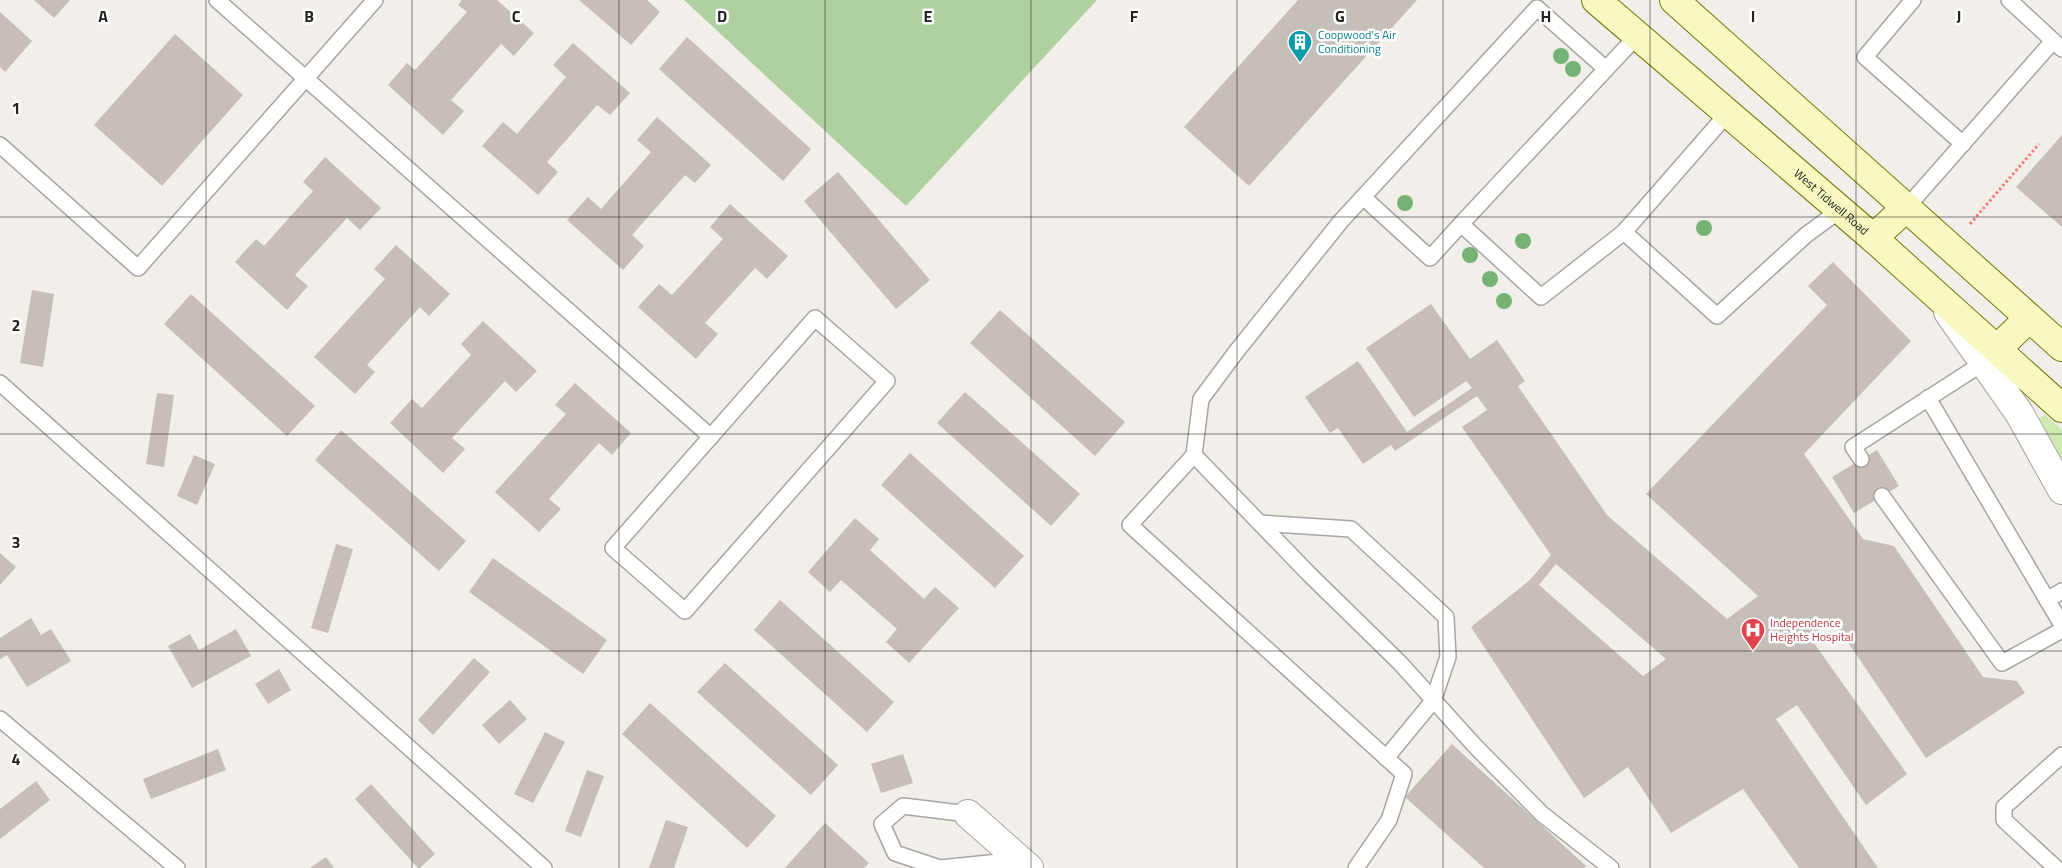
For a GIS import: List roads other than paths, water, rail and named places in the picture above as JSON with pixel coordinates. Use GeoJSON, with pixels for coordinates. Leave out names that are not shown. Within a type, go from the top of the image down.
{"type":"FeatureCollection","features":[{"type":"Feature","properties":{"kind":"main road","name":"West Tidwell Road"},"geometry":{"type":"LineString","coordinates":[[1596,0],[1873,238],[1937,296],[1990,356],[2062,408]]}},
{"type":"Feature","properties":{"kind":"main road"},"geometry":{"type":"LineString","coordinates":[[1674,0],[2062,347]]}},
{"type":"Feature","properties":{"kind":"main road"},"geometry":{"type":"LineString","coordinates":[[1873,238],[1907,207]]}},
{"type":"Feature","properties":{"kind":"main road"},"geometry":{"type":"LineString","coordinates":[[1990,356],[2029,318]]}},
{"type":"Feature","properties":{"kind":"street"},"geometry":{"type":"LineString","coordinates":[[1990,356],[2019,414],[2062,490]]}},
{"type":"Feature","properties":{"kind":"street"},"geometry":{"type":"LineString","coordinates":[[968,814],[1024,864]]}},
{"type":"Feature","properties":{"kind":"lane"},"geometry":{"type":"LineString","coordinates":[[217,0],[710,437]]}},
{"type":"Feature","properties":{"kind":"lane"},"geometry":{"type":"LineString","coordinates":[[0,146],[138,268],[375,0]]}},
{"type":"Feature","properties":{"kind":"lane"},"geometry":{"type":"LineString","coordinates":[[1913,0],[1865,57],[1963,144]]}},
{"type":"Feature","properties":{"kind":"lane"},"geometry":{"type":"LineString","coordinates":[[1907,207],[1963,144],[2058,45],[2009,0]]}},
{"type":"Feature","properties":{"kind":"lane"},"geometry":{"type":"LineString","coordinates":[[1356,868],[1389,820],[1404,774],[1130,525],[1194,455],[1201,399],[1236,352],[1363,197],[1537,8],[1606,69]]}},
{"type":"Feature","properties":{"kind":"lane"},"geometry":{"type":"LineString","coordinates":[[1363,197],[1430,258],[1638,35]]}},
{"type":"Feature","properties":{"kind":"lane"},"geometry":{"type":"LineString","coordinates":[[1461,224],[1541,297],[1624,232],[1728,113]]}},
{"type":"Feature","properties":{"kind":"lane"},"geometry":{"type":"LineString","coordinates":[[1624,232],[1717,316],[1806,235],[1840,210]]}},
{"type":"Feature","properties":{"kind":"lane"},"geometry":{"type":"LineString","coordinates":[[815,318],[887,381],[685,611],[613,548],[710,437],[815,318]]}},
{"type":"Feature","properties":{"kind":"lane"},"geometry":{"type":"LineString","coordinates":[[1857,453],[1928,398],[1990,356]]}},
{"type":"Feature","properties":{"kind":"lane"},"geometry":{"type":"LineString","coordinates":[[0,383],[544,868]]}},
{"type":"Feature","properties":{"kind":"lane"},"geometry":{"type":"LineString","coordinates":[[1928,398],[2062,625]]}},
{"type":"Feature","properties":{"kind":"lane"},"geometry":{"type":"LineString","coordinates":[[1194,455],[1400,663],[1475,746],[1542,814],[1610,868]]}},
{"type":"Feature","properties":{"kind":"lane"},"geometry":{"type":"LineString","coordinates":[[1882,496],[2002,663],[2062,630]]}},
{"type":"Feature","properties":{"kind":"lane"},"geometry":{"type":"LineString","coordinates":[[1260,523],[1351,529],[1446,617],[1448,657],[1433,701],[1386,758]]}},
{"type":"Feature","properties":{"kind":"lane"},"geometry":{"type":"LineString","coordinates":[[2047,600],[2062,591]]}},
{"type":"Feature","properties":{"kind":"lane"},"geometry":{"type":"LineString","coordinates":[[0,720],[177,868]]}},
{"type":"Feature","properties":{"kind":"lane"},"geometry":{"type":"LineString","coordinates":[[2056,868],[2004,820],[2004,807],[2062,754]]}},
{"type":"Feature","properties":{"kind":"lane"},"geometry":{"type":"LineString","coordinates":[[968,814],[902,806],[882,824],[896,853],[940,868],[1024,864]]}},
{"type":"Feature","properties":{"kind":"place","name":"Coopwood's Air Conditioning"},"geometry":{"type":"Point","coordinates":[1300,63]}},
{"type":"Feature","properties":{"kind":"place","name":"Independence Heights Hospital"},"geometry":{"type":"Point","coordinates":[1753,651]}}]}
